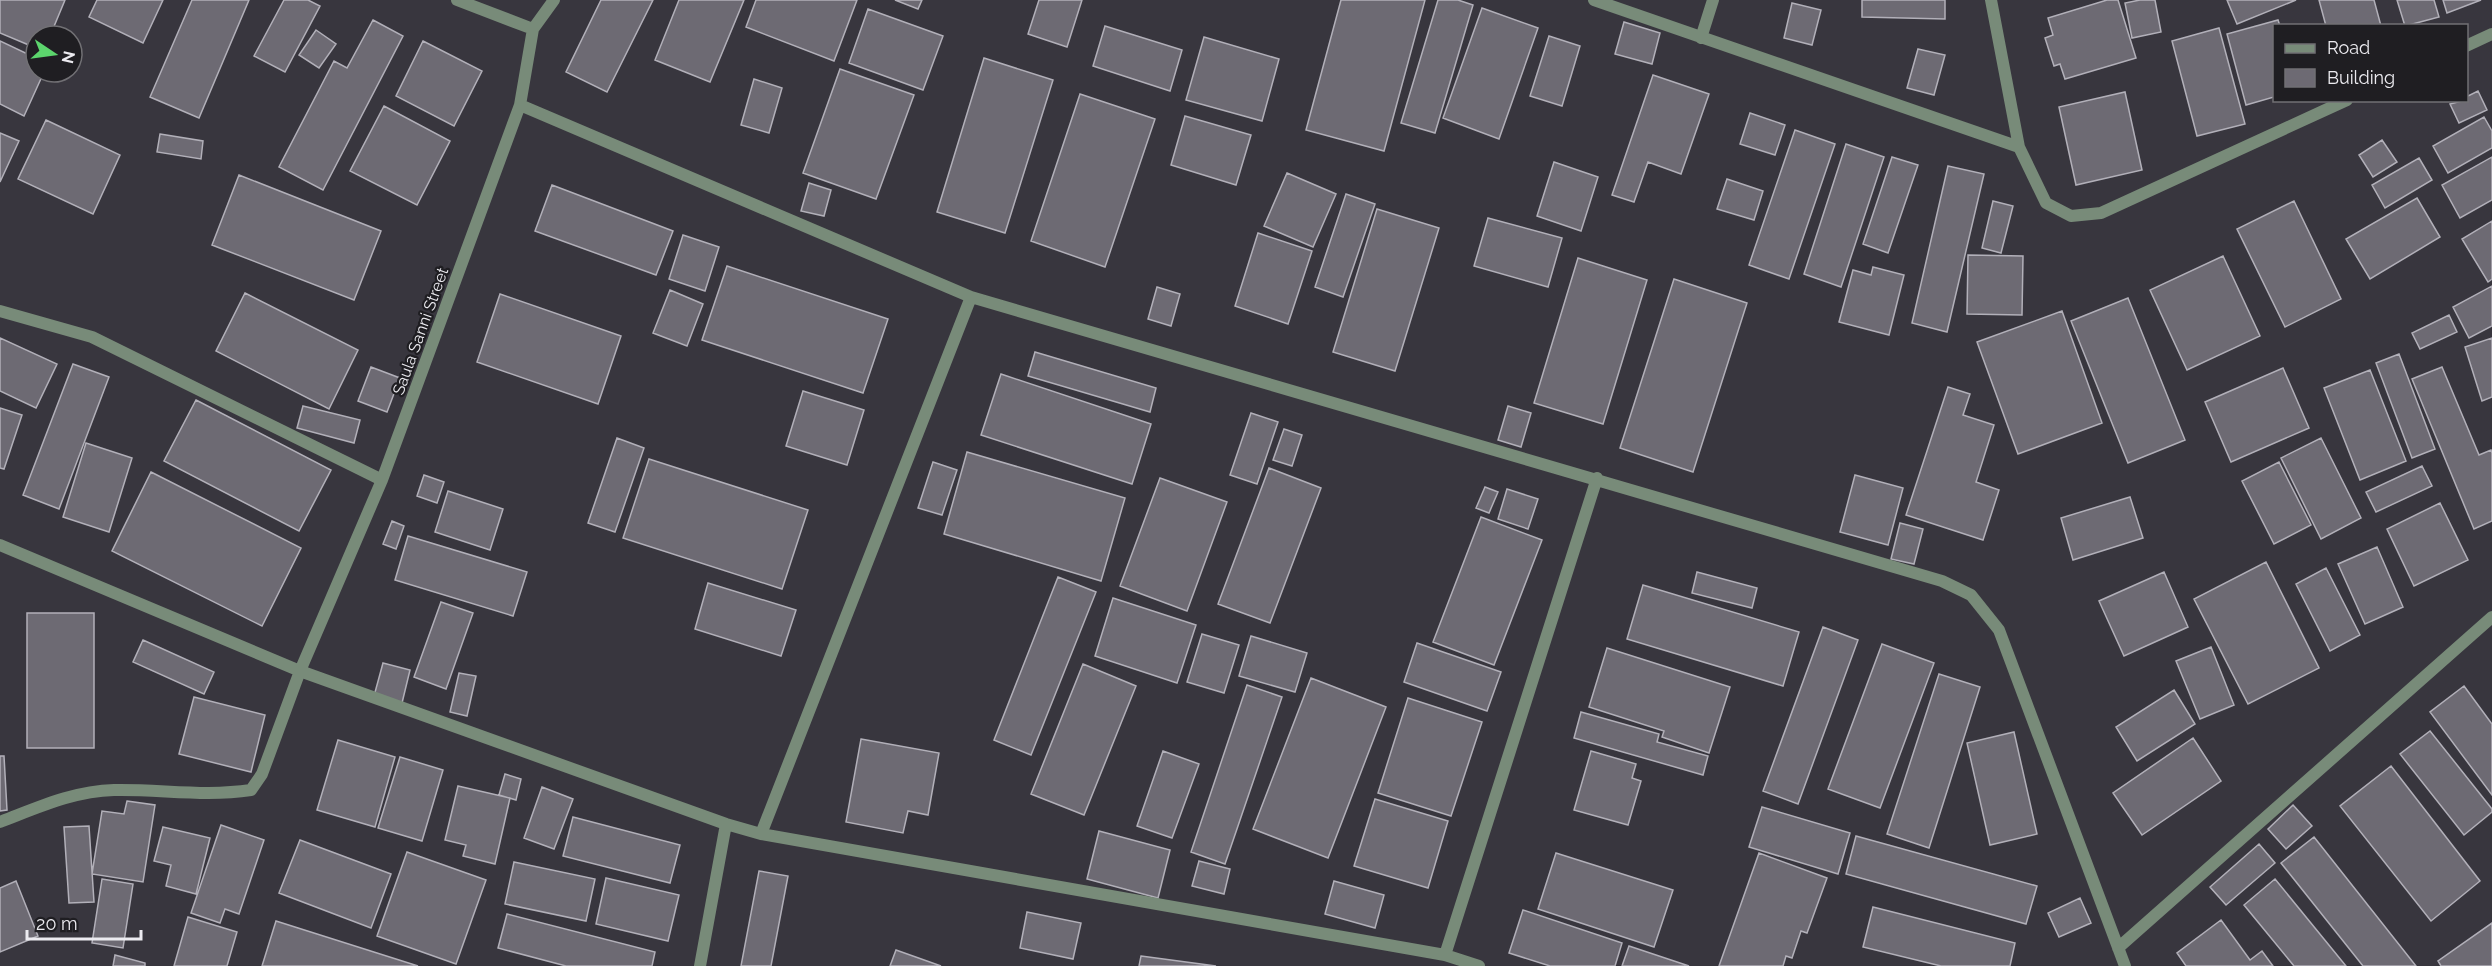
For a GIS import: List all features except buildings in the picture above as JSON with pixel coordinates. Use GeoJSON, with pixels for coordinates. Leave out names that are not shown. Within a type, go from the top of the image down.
{"type":"FeatureCollection","features":[{"type":"Feature","properties":{"kind":"street"},"geometry":{"type":"LineString","coordinates":[[457,0],[533,30]]}},
{"type":"Feature","properties":{"kind":"street","name":"Saula Sanni Street"},"geometry":{"type":"LineString","coordinates":[[0,822],[70,796],[112,790],[227,794],[251,790],[262,774],[300,671],[382,480],[520,105],[533,30],[554,0]]}},
{"type":"Feature","properties":{"kind":"street"},"geometry":{"type":"LineString","coordinates":[[1594,0],[2019,147]]}},
{"type":"Feature","properties":{"kind":"street"},"geometry":{"type":"LineString","coordinates":[[1701,38],[1713,0]]}},
{"type":"Feature","properties":{"kind":"street"},"geometry":{"type":"LineString","coordinates":[[1991,0],[2019,147],[2046,203],[2071,216],[2101,213],[2344,102]]}},
{"type":"Feature","properties":{"kind":"street"},"geometry":{"type":"LineString","coordinates":[[2468,45],[2492,34]]}},
{"type":"Feature","properties":{"kind":"street"},"geometry":{"type":"LineString","coordinates":[[520,105],[971,297],[1597,478],[1942,581],[1971,595],[1999,630],[2125,966]]}},
{"type":"Feature","properties":{"kind":"street"},"geometry":{"type":"LineString","coordinates":[[761,834],[971,297]]}},
{"type":"Feature","properties":{"kind":"street"},"geometry":{"type":"LineString","coordinates":[[0,311],[92,337],[382,480]]}},
{"type":"Feature","properties":{"kind":"street"},"geometry":{"type":"LineString","coordinates":[[1445,955],[1597,478]]}},
{"type":"Feature","properties":{"kind":"street"},"geometry":{"type":"LineString","coordinates":[[0,545],[300,671],[726,824],[761,834],[1445,955],[1479,966]]}},
{"type":"Feature","properties":{"kind":"street"},"geometry":{"type":"LineString","coordinates":[[2118,948],[2492,617]]}},
{"type":"Feature","properties":{"kind":"street"},"geometry":{"type":"LineString","coordinates":[[700,966],[726,824]]}}]}
